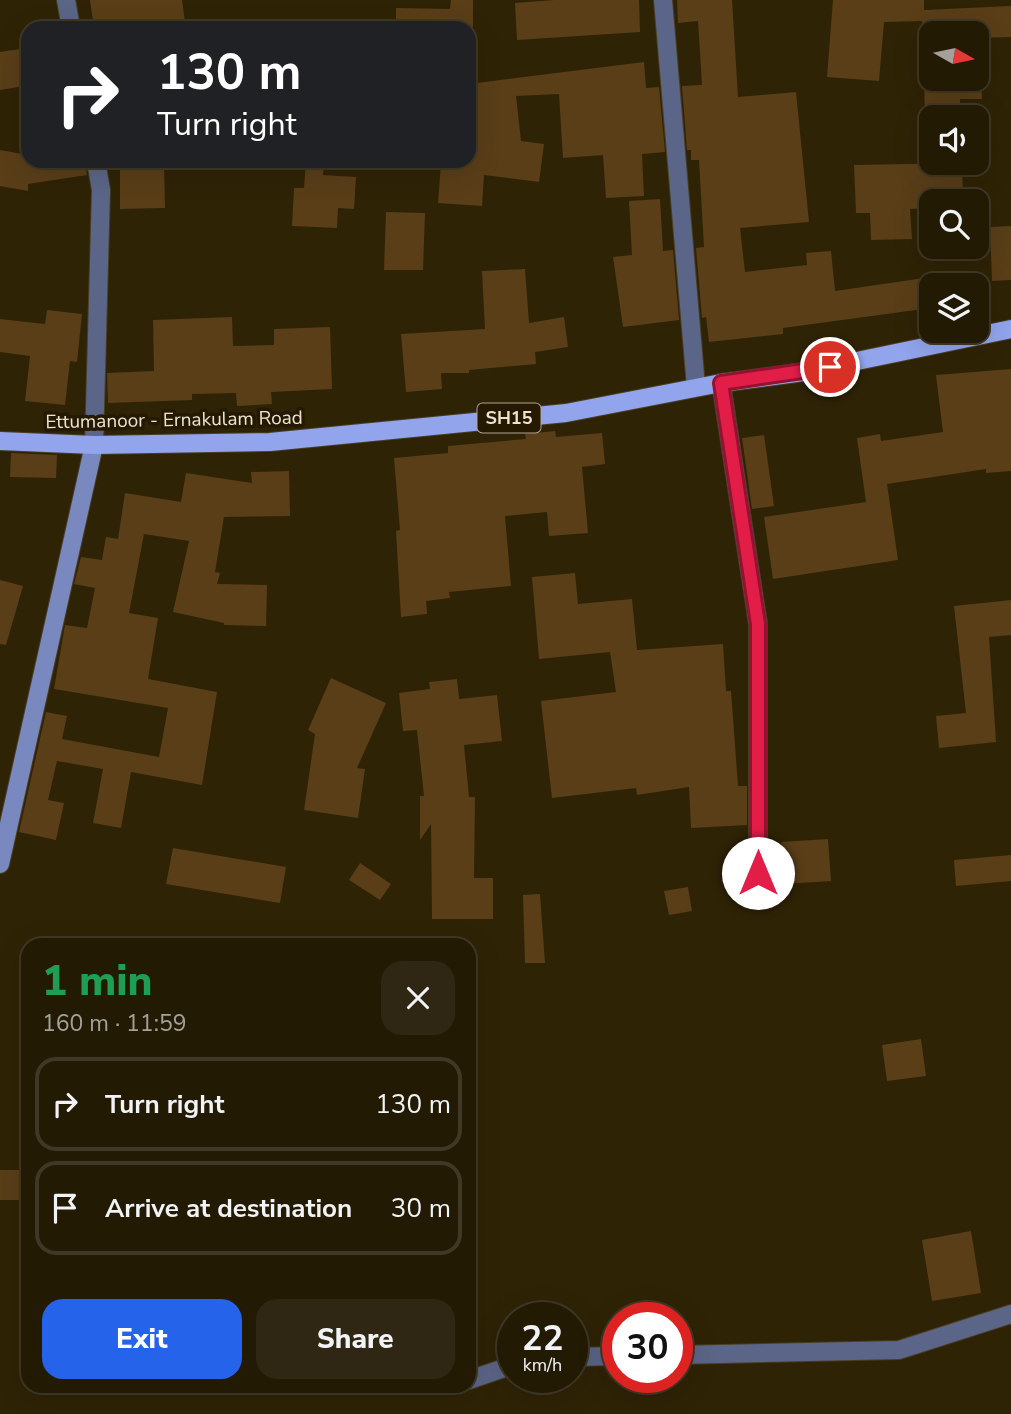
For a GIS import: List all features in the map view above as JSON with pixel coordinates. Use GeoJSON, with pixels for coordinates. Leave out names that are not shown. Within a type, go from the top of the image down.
{"type":"FeatureCollection","features":[{"type":"Feature","properties":{"kind":"main road","name":"Ettumanoor - Ernakulam Road"},"geometry":{"type":"LineString","coordinates":[[0,441],[94,445],[270,442],[566,413],[696,387],[804,372],[1011,329]]}},
{"type":"Feature","properties":{"kind":"street"},"geometry":{"type":"LineString","coordinates":[[66,0],[70,21]]}},
{"type":"Feature","properties":{"kind":"street"},"geometry":{"type":"LineString","coordinates":[[663,0],[696,387]]}},
{"type":"Feature","properties":{"kind":"street"},"geometry":{"type":"LineString","coordinates":[[0,864],[94,445],[101,190],[97,168]]}},
{"type":"Feature","properties":{"kind":"street"},"geometry":{"type":"LineString","coordinates":[[721,383],[758,624],[758,873]]}},
{"type":"Feature","properties":{"kind":"street"},"geometry":{"type":"LineString","coordinates":[[693,1355],[899,1350],[1011,1314]]}},
{"type":"Feature","properties":{"kind":"street"},"geometry":{"type":"LineString","coordinates":[[476,1378],[497,1370]]}},
{"type":"Feature","properties":{"kind":"building"},"geometry":{"type":"Polygon","coordinates":[[[90,0],[182,0],[185,21],[93,21],[90,0]]]}},
{"type":"Feature","properties":{"kind":"building"},"geometry":{"type":"Polygon","coordinates":[[[451,0],[473,0],[473,21],[396,21],[396,8],[450,9],[451,0]]]}},
{"type":"Feature","properties":{"kind":"building"},"geometry":{"type":"Polygon","coordinates":[[[639,0],[640,32],[517,40],[515,3],[639,0]]]}},
{"type":"Feature","properties":{"kind":"building"},"geometry":{"type":"Polygon","coordinates":[[[677,0],[732,0],[738,97],[796,92],[809,222],[740,228],[745,272],[807,265],[806,253],[831,251],[835,291],[919,279],[919,310],[783,328],[783,334],[709,342],[706,317],[702,318],[696,248],[704,247],[699,160],[691,160],[691,150],[687,150],[682,86],[702,85],[698,21],[678,23],[677,0]]]}},
{"type":"Feature","properties":{"kind":"building"},"geometry":{"type":"Polygon","coordinates":[[[833,0],[924,0],[924,10],[1011,6],[1011,37],[989,38],[989,21],[884,22],[879,81],[827,77],[833,0]]]}},
{"type":"Feature","properties":{"kind":"building"},"geometry":{"type":"Polygon","coordinates":[[[20,49],[21,87],[0,90],[0,52],[20,49]]]}},
{"type":"Feature","properties":{"kind":"building"},"geometry":{"type":"Polygon","coordinates":[[[644,62],[646,88],[659,87],[665,152],[642,154],[644,196],[606,198],[603,155],[563,158],[559,94],[516,96],[521,141],[544,144],[539,182],[484,175],[482,206],[438,203],[441,168],[476,168],[476,83],[644,62]]]}},
{"type":"Feature","properties":{"kind":"building"},"geometry":{"type":"Polygon","coordinates":[[[924,91],[982,91],[982,99],[960,99],[960,105],[925,105],[924,91]]]}},
{"type":"Feature","properties":{"kind":"building"},"geometry":{"type":"Polygon","coordinates":[[[0,150],[21,154],[21,168],[86,168],[87,175],[28,184],[28,191],[0,186],[0,150]]]}},
{"type":"Feature","properties":{"kind":"building"},"geometry":{"type":"Polygon","coordinates":[[[919,164],[919,175],[962,175],[963,189],[919,189],[919,209],[910,209],[912,239],[871,240],[870,213],[856,213],[854,165],[919,164]]]}},
{"type":"Feature","properties":{"kind":"building"},"geometry":{"type":"Polygon","coordinates":[[[120,168],[164,168],[165,208],[120,209],[120,168]]]}},
{"type":"Feature","properties":{"kind":"building"},"geometry":{"type":"Polygon","coordinates":[[[305,168],[324,168],[323,175],[356,177],[354,209],[338,208],[337,228],[292,226],[294,188],[304,188],[305,168]]]}},
{"type":"Feature","properties":{"kind":"building"},"geometry":{"type":"Polygon","coordinates":[[[660,199],[663,251],[673,250],[679,320],[623,327],[613,257],[632,255],[629,201],[660,199]]]}},
{"type":"Feature","properties":{"kind":"building"},"geometry":{"type":"Polygon","coordinates":[[[386,212],[425,213],[423,270],[384,270],[386,212]]]}},
{"type":"Feature","properties":{"kind":"building"},"geometry":{"type":"Polygon","coordinates":[[[1011,226],[1011,280],[992,281],[990,227],[1011,226]]]}},
{"type":"Feature","properties":{"kind":"building"},"geometry":{"type":"Polygon","coordinates":[[[525,269],[529,323],[564,317],[568,347],[535,352],[536,364],[469,370],[469,373],[441,373],[442,389],[406,392],[401,334],[485,329],[482,271],[525,269]]]}},
{"type":"Feature","properties":{"kind":"building"},"geometry":{"type":"Polygon","coordinates":[[[47,310],[82,314],[77,362],[70,361],[65,405],[25,401],[30,356],[0,352],[0,319],[45,324],[47,310]]]}},
{"type":"Feature","properties":{"kind":"building"},"geometry":{"type":"Polygon","coordinates":[[[232,317],[233,346],[274,345],[274,329],[330,327],[332,389],[271,392],[272,404],[237,406],[236,393],[192,394],[192,400],[108,403],[107,373],[154,371],[153,320],[232,317]]]}},
{"type":"Feature","properties":{"kind":"building"},"geometry":{"type":"Polygon","coordinates":[[[1011,369],[1011,471],[986,473],[986,469],[887,484],[898,560],[773,579],[764,517],[866,502],[857,438],[880,434],[881,441],[943,432],[936,375],[1011,369]]]}},
{"type":"Feature","properties":{"kind":"building"},"geometry":{"type":"Polygon","coordinates":[[[555,431],[556,437],[602,433],[605,464],[582,467],[588,533],[549,536],[547,512],[505,516],[511,586],[449,592],[450,598],[426,601],[427,614],[401,617],[396,531],[400,530],[394,458],[448,453],[448,446],[526,439],[525,434],[555,431]]]}},
{"type":"Feature","properties":{"kind":"building"},"geometry":{"type":"Polygon","coordinates":[[[764,435],[774,506],[752,509],[742,438],[764,435]]]}},
{"type":"Feature","properties":{"kind":"building"},"geometry":{"type":"Polygon","coordinates":[[[11,453],[57,455],[56,478],[10,477],[11,453]]]}},
{"type":"Feature","properties":{"kind":"building"},"geometry":{"type":"Polygon","coordinates":[[[289,471],[290,516],[224,517],[215,572],[220,573],[217,584],[267,585],[266,626],[224,625],[173,612],[189,541],[144,534],[129,613],[158,618],[148,679],[217,692],[202,785],[131,772],[121,828],[93,823],[103,769],[57,761],[48,800],[64,803],[56,840],[19,832],[46,712],[67,716],[62,739],[159,757],[168,708],[54,689],[65,625],[87,628],[95,588],[74,584],[81,557],[102,560],[106,537],[118,539],[125,493],[181,502],[186,473],[252,483],[251,472],[289,471]]]}},
{"type":"Feature","properties":{"kind":"building"},"geometry":{"type":"Polygon","coordinates":[[[575,573],[578,604],[632,599],[637,650],[723,644],[726,691],[731,691],[738,786],[747,786],[747,825],[691,828],[689,787],[637,795],[636,788],[552,798],[541,701],[616,692],[610,652],[539,659],[532,577],[575,573]]]}},
{"type":"Feature","properties":{"kind":"building"},"geometry":{"type":"Polygon","coordinates":[[[0,580],[23,586],[6,645],[0,644],[0,580]]]}},
{"type":"Feature","properties":{"kind":"building"},"geometry":{"type":"Polygon","coordinates":[[[1011,600],[1011,635],[989,637],[996,742],[939,748],[936,716],[966,713],[954,606],[1011,600]]]}},
{"type":"Feature","properties":{"kind":"building"},"geometry":{"type":"Polygon","coordinates":[[[331,678],[386,703],[357,768],[365,769],[358,818],[304,810],[315,734],[308,730],[331,678]]]}},
{"type":"Feature","properties":{"kind":"building"},"geometry":{"type":"Polygon","coordinates":[[[457,679],[459,699],[497,695],[502,741],[464,745],[469,797],[475,797],[474,878],[493,878],[493,919],[432,919],[431,824],[420,840],[420,796],[424,796],[417,730],[403,731],[399,693],[430,689],[429,682],[457,679]]]}},
{"type":"Feature","properties":{"kind":"building"},"geometry":{"type":"Polygon","coordinates":[[[828,839],[831,881],[783,884],[781,842],[828,839]]]}},
{"type":"Feature","properties":{"kind":"building"},"geometry":{"type":"Polygon","coordinates":[[[173,848],[286,867],[280,903],[166,884],[173,848]]]}},
{"type":"Feature","properties":{"kind":"building"},"geometry":{"type":"Polygon","coordinates":[[[1011,855],[1011,881],[956,886],[954,860],[1011,855]]]}},
{"type":"Feature","properties":{"kind":"building"},"geometry":{"type":"Polygon","coordinates":[[[360,863],[391,884],[380,900],[349,880],[360,863]]]}},
{"type":"Feature","properties":{"kind":"building"},"geometry":{"type":"Polygon","coordinates":[[[688,887],[692,911],[669,915],[664,891],[688,887]]]}},
{"type":"Feature","properties":{"kind":"building"},"geometry":{"type":"Polygon","coordinates":[[[540,894],[545,963],[525,963],[523,895],[540,894]]]}},
{"type":"Feature","properties":{"kind":"building"},"geometry":{"type":"Polygon","coordinates":[[[921,1039],[926,1076],[887,1081],[882,1045],[921,1039]]]}},
{"type":"Feature","properties":{"kind":"building"},"geometry":{"type":"Polygon","coordinates":[[[0,1170],[21,1170],[21,1200],[0,1200],[0,1170]]]}},
{"type":"Feature","properties":{"kind":"building"},"geometry":{"type":"Polygon","coordinates":[[[971,1231],[981,1293],[932,1301],[922,1240],[971,1231]]]}},
{"type":"Feature","properties":{"kind":"route"},"geometry":{"type":"LineString","coordinates":[[758,873],[758,624],[721,383],[830,367]]}}]}
